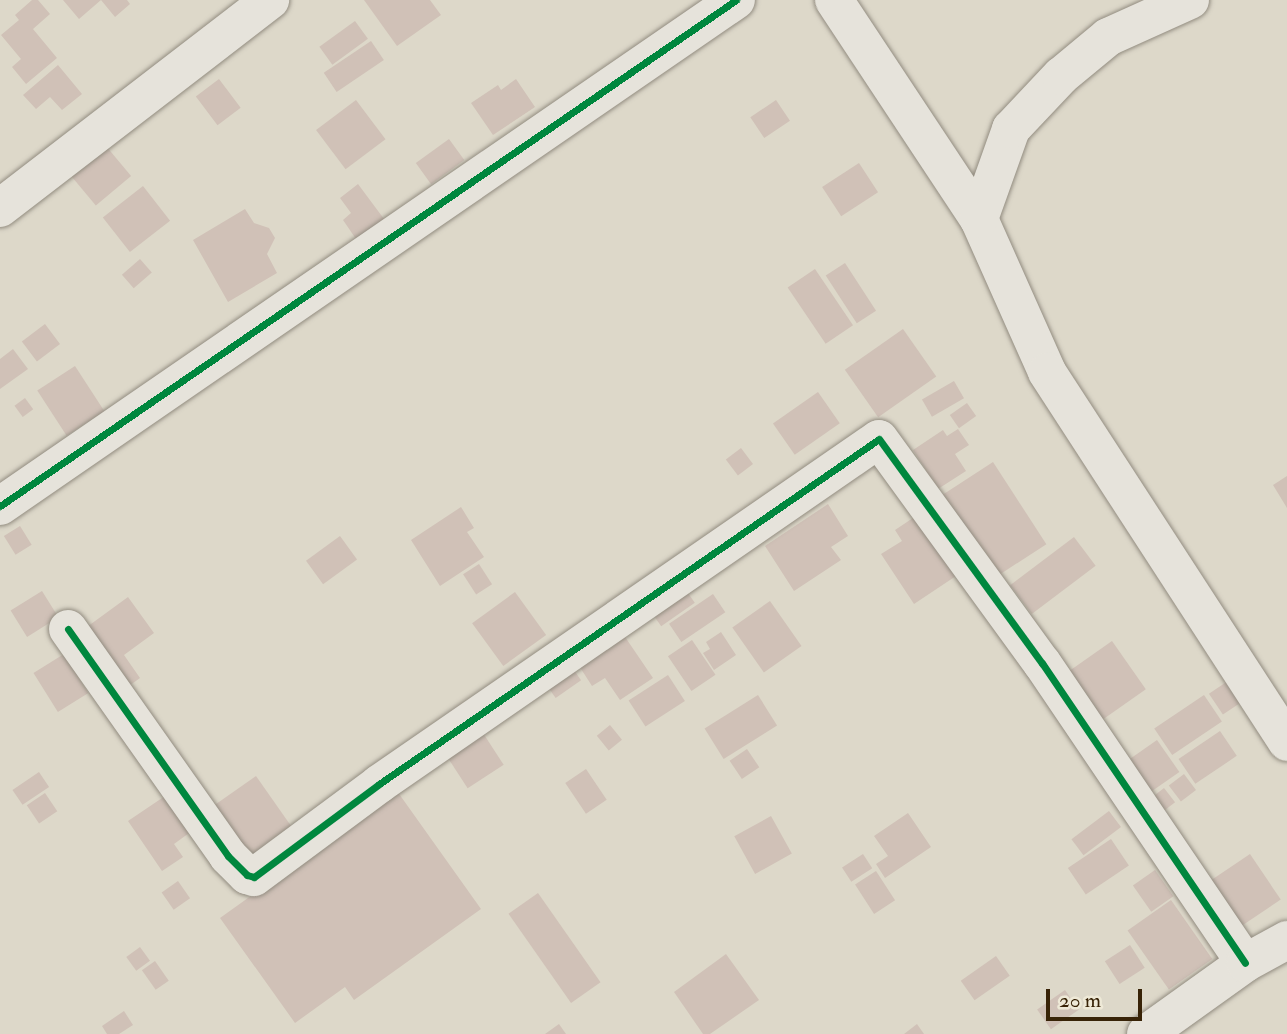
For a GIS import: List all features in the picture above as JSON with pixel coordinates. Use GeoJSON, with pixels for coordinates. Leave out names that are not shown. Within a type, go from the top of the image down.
{"type":"FeatureCollection","features":[{"type":"Feature","properties":{"kind":"street"},"geometry":{"type":"LineString","coordinates":[[0,208],[270,0]]}},
{"type":"Feature","properties":{"kind":"street"},"geometry":{"type":"LineString","coordinates":[[0,506],[736,0]]}},
{"type":"Feature","properties":{"kind":"street"},"geometry":{"type":"LineString","coordinates":[[834,0],[979,219],[1047,372],[1287,743]]}},
{"type":"Feature","properties":{"kind":"street"},"geometry":{"type":"LineString","coordinates":[[979,219],[1011,129],[1061,75],[1108,37],[1189,0]]}},
{"type":"Feature","properties":{"kind":"street"},"geometry":{"type":"LineString","coordinates":[[68,629],[228,856],[247,876],[254,877],[379,784],[879,439],[1042,663],[1245,963]]}},
{"type":"Feature","properties":{"kind":"street"},"geometry":{"type":"LineString","coordinates":[[1146,1034],[1245,963],[1287,940]]}},
{"type":"Feature","properties":{"kind":"building"},"geometry":{"type":"Polygon","coordinates":[[[32,0],[38,0],[50,14],[33,29],[57,58],[26,84],[12,67],[21,59],[1,35],[19,20],[15,15],[32,0]]]}},
{"type":"Feature","properties":{"kind":"building"},"geometry":{"type":"Polygon","coordinates":[[[63,0],[101,0],[79,19],[63,0]]]}},
{"type":"Feature","properties":{"kind":"building"},"geometry":{"type":"Polygon","coordinates":[[[101,0],[127,0],[130,4],[115,17],[101,0]]]}},
{"type":"Feature","properties":{"kind":"building"},"geometry":{"type":"Polygon","coordinates":[[[364,0],[430,0],[441,15],[397,46],[364,0]]]}},
{"type":"Feature","properties":{"kind":"building"},"geometry":{"type":"Polygon","coordinates":[[[355,21],[368,39],[332,65],[319,47],[355,21]]]}},
{"type":"Feature","properties":{"kind":"building"},"geometry":{"type":"Polygon","coordinates":[[[371,41],[384,60],[337,92],[324,73],[371,41]]]}},
{"type":"Feature","properties":{"kind":"building"},"geometry":{"type":"Polygon","coordinates":[[[58,65],[82,94],[62,110],[50,97],[36,109],[23,95],[58,65]]]}},
{"type":"Feature","properties":{"kind":"building"},"geometry":{"type":"Polygon","coordinates":[[[219,79],[241,108],[218,125],[196,96],[219,79]]]}},
{"type":"Feature","properties":{"kind":"building"},"geometry":{"type":"Polygon","coordinates":[[[516,79],[535,107],[493,135],[471,103],[498,85],[501,90],[516,79]]]}},
{"type":"Feature","properties":{"kind":"building"},"geometry":{"type":"Polygon","coordinates":[[[356,100],[385,139],[346,169],[316,130],[356,100]]]}},
{"type":"Feature","properties":{"kind":"building"},"geometry":{"type":"Polygon","coordinates":[[[776,100],[790,121],[764,138],[750,117],[776,100]]]}},
{"type":"Feature","properties":{"kind":"building"},"geometry":{"type":"Polygon","coordinates":[[[449,139],[464,160],[431,184],[416,163],[449,139]]]}},
{"type":"Feature","properties":{"kind":"building"},"geometry":{"type":"Polygon","coordinates":[[[106,146],[131,176],[96,205],[71,176],[106,146]]]}},
{"type":"Feature","properties":{"kind":"building"},"geometry":{"type":"Polygon","coordinates":[[[859,163],[878,192],[841,216],[822,187],[859,163]]]}},
{"type":"Feature","properties":{"kind":"building"},"geometry":{"type":"Polygon","coordinates":[[[358,184],[384,219],[356,239],[343,220],[351,213],[340,198],[358,184]]]}},
{"type":"Feature","properties":{"kind":"building"},"geometry":{"type":"Polygon","coordinates":[[[143,186],[170,221],[130,252],[103,217],[143,186]]]}},
{"type":"Feature","properties":{"kind":"building"},"geometry":{"type":"Polygon","coordinates":[[[245,209],[254,223],[269,228],[275,238],[267,254],[277,273],[228,302],[193,240],[245,209]]]}},
{"type":"Feature","properties":{"kind":"building"},"geometry":{"type":"Polygon","coordinates":[[[140,259],[152,273],[134,288],[122,275],[140,259]]]}},
{"type":"Feature","properties":{"kind":"building"},"geometry":{"type":"Polygon","coordinates":[[[845,263],[876,311],[857,323],[826,276],[845,263]]]}},
{"type":"Feature","properties":{"kind":"building"},"geometry":{"type":"Polygon","coordinates":[[[815,269],[853,325],[826,344],[788,287],[815,269]]]}},
{"type":"Feature","properties":{"kind":"building"},"geometry":{"type":"Polygon","coordinates":[[[45,324],[60,344],[37,361],[22,341],[45,324]]]}},
{"type":"Feature","properties":{"kind":"building"},"geometry":{"type":"Polygon","coordinates":[[[903,329],[936,377],[878,417],[845,370],[903,329]]]}},
{"type":"Feature","properties":{"kind":"building"},"geometry":{"type":"Polygon","coordinates":[[[13,349],[28,369],[0,389],[0,359],[13,349]]]}},
{"type":"Feature","properties":{"kind":"building"},"geometry":{"type":"Polygon","coordinates":[[[75,366],[104,411],[67,436],[37,391],[75,366]]]}},
{"type":"Feature","properties":{"kind":"building"},"geometry":{"type":"Polygon","coordinates":[[[954,381],[964,398],[932,417],[922,400],[954,381]]]}},
{"type":"Feature","properties":{"kind":"building"},"geometry":{"type":"Polygon","coordinates":[[[818,392],[840,423],[795,455],[773,424],[818,392]]]}},
{"type":"Feature","properties":{"kind":"building"},"geometry":{"type":"Polygon","coordinates":[[[25,398],[33,409],[23,417],[14,406],[25,398]]]}},
{"type":"Feature","properties":{"kind":"building"},"geometry":{"type":"Polygon","coordinates":[[[967,403],[976,416],[959,428],[950,415],[967,403]]]}},
{"type":"Feature","properties":{"kind":"building"},"geometry":{"type":"Polygon","coordinates":[[[958,429],[969,445],[955,454],[966,471],[938,489],[913,450],[943,430],[947,436],[958,429]]]}},
{"type":"Feature","properties":{"kind":"building"},"geometry":{"type":"Polygon","coordinates":[[[741,448],[753,464],[738,475],[726,459],[741,448]]]}},
{"type":"Feature","properties":{"kind":"building"},"geometry":{"type":"Polygon","coordinates":[[[993,462],[1046,544],[991,580],[938,498],[993,462]]]}},
{"type":"Feature","properties":{"kind":"building"},"geometry":{"type":"Polygon","coordinates":[[[1287,476],[1287,508],[1273,485],[1287,476]]]}},
{"type":"Feature","properties":{"kind":"building"},"geometry":{"type":"Polygon","coordinates":[[[828,504],[848,536],[831,547],[841,560],[794,591],[765,546],[828,504]]]}},
{"type":"Feature","properties":{"kind":"building"},"geometry":{"type":"Polygon","coordinates":[[[461,507],[474,528],[467,532],[484,557],[440,586],[411,540],[461,507]]]}},
{"type":"Feature","properties":{"kind":"building"},"geometry":{"type":"Polygon","coordinates":[[[916,516],[956,576],[914,604],[881,554],[902,541],[895,530],[916,516]]]}},
{"type":"Feature","properties":{"kind":"building"},"geometry":{"type":"Polygon","coordinates":[[[20,526],[32,545],[16,555],[4,536],[20,526]]]}},
{"type":"Feature","properties":{"kind":"building"},"geometry":{"type":"Polygon","coordinates":[[[340,536],[357,559],[323,584],[306,561],[340,536]]]}},
{"type":"Feature","properties":{"kind":"building"},"geometry":{"type":"Polygon","coordinates":[[[1074,537],[1096,566],[1032,614],[1010,585],[1074,537]]]}},
{"type":"Feature","properties":{"kind":"building"},"geometry":{"type":"Polygon","coordinates":[[[479,564],[492,584],[476,594],[463,574],[479,564]]]}},
{"type":"Feature","properties":{"kind":"building"},"geometry":{"type":"Polygon","coordinates":[[[681,583],[695,603],[661,626],[647,607],[681,583]]]}},
{"type":"Feature","properties":{"kind":"building"},"geometry":{"type":"Polygon","coordinates":[[[42,591],[58,617],[27,637],[11,611],[42,591]]]}},
{"type":"Feature","properties":{"kind":"building"},"geometry":{"type":"Polygon","coordinates":[[[515,592],[546,635],[503,666],[472,623],[515,592]]]}},
{"type":"Feature","properties":{"kind":"building"},"geometry":{"type":"Polygon","coordinates":[[[713,594],[725,612],[681,642],[669,624],[713,594]]]}},
{"type":"Feature","properties":{"kind":"building"},"geometry":{"type":"Polygon","coordinates":[[[128,597],[154,633],[124,655],[140,678],[122,691],[80,632],[128,597]]]}},
{"type":"Feature","properties":{"kind":"building"},"geometry":{"type":"Polygon","coordinates":[[[770,601],[802,646],[764,672],[732,627],[770,601]]]}},
{"type":"Feature","properties":{"kind":"building"},"geometry":{"type":"Polygon","coordinates":[[[619,628],[653,678],[620,700],[605,678],[592,686],[574,658],[619,628]]]}},
{"type":"Feature","properties":{"kind":"building"},"geometry":{"type":"Polygon","coordinates":[[[721,632],[736,655],[714,670],[703,653],[710,649],[706,642],[721,632]]]}},
{"type":"Feature","properties":{"kind":"building"},"geometry":{"type":"Polygon","coordinates":[[[692,640],[715,675],[691,691],[668,656],[692,640]]]}},
{"type":"Feature","properties":{"kind":"building"},"geometry":{"type":"Polygon","coordinates":[[[1112,641],[1146,689],[1094,725],[1060,677],[1112,641]]]}},
{"type":"Feature","properties":{"kind":"building"},"geometry":{"type":"Polygon","coordinates":[[[64,654],[88,693],[58,712],[33,673],[64,654]]]}},
{"type":"Feature","properties":{"kind":"building"},"geometry":{"type":"Polygon","coordinates":[[[569,663],[581,680],[556,698],[544,681],[569,663]]]}},
{"type":"Feature","properties":{"kind":"building"},"geometry":{"type":"Polygon","coordinates":[[[668,675],[685,701],[645,727],[629,701],[668,675]]]}},
{"type":"Feature","properties":{"kind":"building"},"geometry":{"type":"Polygon","coordinates":[[[1228,681],[1242,702],[1223,715],[1209,694],[1228,681]]]}},
{"type":"Feature","properties":{"kind":"building"},"geometry":{"type":"Polygon","coordinates":[[[758,695],[777,726],[724,759],[705,728],[758,695]]]}},
{"type":"Feature","properties":{"kind":"building"},"geometry":{"type":"Polygon","coordinates":[[[1204,695],[1222,722],[1172,755],[1154,729],[1204,695]]]}},
{"type":"Feature","properties":{"kind":"building"},"geometry":{"type":"Polygon","coordinates":[[[610,725],[622,740],[609,750],[597,736],[610,725]]]}},
{"type":"Feature","properties":{"kind":"building"},"geometry":{"type":"Polygon","coordinates":[[[1220,731],[1237,756],[1195,784],[1179,759],[1220,731]]]}},
{"type":"Feature","properties":{"kind":"building"},"geometry":{"type":"Polygon","coordinates":[[[483,733],[504,765],[468,788],[447,756],[483,733]]]}},
{"type":"Feature","properties":{"kind":"building"},"geometry":{"type":"Polygon","coordinates":[[[1157,740],[1179,772],[1144,797],[1122,765],[1157,740]]]}},
{"type":"Feature","properties":{"kind":"building"},"geometry":{"type":"Polygon","coordinates":[[[747,749],[759,767],[742,779],[730,761],[747,749]]]}},
{"type":"Feature","properties":{"kind":"building"},"geometry":{"type":"Polygon","coordinates":[[[586,769],[607,800],[586,814],[565,783],[586,769]]]}},
{"type":"Feature","properties":{"kind":"building"},"geometry":{"type":"Polygon","coordinates":[[[39,772],[49,787],[23,805],[12,790],[39,772]]]}},
{"type":"Feature","properties":{"kind":"building"},"geometry":{"type":"Polygon","coordinates":[[[1184,774],[1196,790],[1181,801],[1169,785],[1184,774]]]}},
{"type":"Feature","properties":{"kind":"building"},"geometry":{"type":"Polygon","coordinates":[[[256,776],[292,828],[245,860],[209,809],[256,776]]]}},
{"type":"Feature","properties":{"kind":"building"},"geometry":{"type":"Polygon","coordinates":[[[1164,788],[1175,802],[1159,815],[1147,801],[1164,788]]]}},
{"type":"Feature","properties":{"kind":"building"},"geometry":{"type":"Polygon","coordinates":[[[397,791],[481,909],[354,1000],[345,987],[295,1023],[220,918],[397,791]]]}},
{"type":"Feature","properties":{"kind":"building"},"geometry":{"type":"Polygon","coordinates":[[[171,792],[196,828],[174,844],[183,857],[162,871],[128,821],[171,792]]]}},
{"type":"Feature","properties":{"kind":"building"},"geometry":{"type":"Polygon","coordinates":[[[45,793],[57,811],[39,824],[27,805],[45,793]]]}},
{"type":"Feature","properties":{"kind":"building"},"geometry":{"type":"Polygon","coordinates":[[[1109,811],[1121,827],[1084,855],[1071,839],[1109,811]]]}},
{"type":"Feature","properties":{"kind":"building"},"geometry":{"type":"Polygon","coordinates":[[[908,813],[931,847],[885,878],[876,864],[888,856],[874,836],[908,813]]]}},
{"type":"Feature","properties":{"kind":"building"},"geometry":{"type":"Polygon","coordinates":[[[771,816],[792,854],[755,874],[734,836],[771,816]]]}},
{"type":"Feature","properties":{"kind":"building"},"geometry":{"type":"Polygon","coordinates":[[[1111,839],[1129,866],[1086,895],[1068,868],[1111,839]]]}},
{"type":"Feature","properties":{"kind":"building"},"geometry":{"type":"Polygon","coordinates":[[[863,854],[872,868],[851,882],[842,868],[863,854]]]}},
{"type":"Feature","properties":{"kind":"building"},"geometry":{"type":"Polygon","coordinates":[[[1250,854],[1281,900],[1238,928],[1208,883],[1250,854]]]}},
{"type":"Feature","properties":{"kind":"building"},"geometry":{"type":"Polygon","coordinates":[[[1155,870],[1173,896],[1151,912],[1133,885],[1155,870]]]}},
{"type":"Feature","properties":{"kind":"building"},"geometry":{"type":"Polygon","coordinates":[[[876,871],[895,900],[874,914],[855,885],[876,871]]]}},
{"type":"Feature","properties":{"kind":"building"},"geometry":{"type":"Polygon","coordinates":[[[178,881],[190,898],[174,910],[162,892],[178,881]]]}},
{"type":"Feature","properties":{"kind":"building"},"geometry":{"type":"Polygon","coordinates":[[[538,893],[601,982],[571,1003],[509,914],[538,893]]]}},
{"type":"Feature","properties":{"kind":"building"},"geometry":{"type":"Polygon","coordinates":[[[1171,900],[1212,959],[1169,989],[1128,930],[1171,900]]]}},
{"type":"Feature","properties":{"kind":"building"},"geometry":{"type":"Polygon","coordinates":[[[1130,945],[1145,968],[1120,984],[1105,961],[1130,945]]]}},
{"type":"Feature","properties":{"kind":"building"},"geometry":{"type":"Polygon","coordinates":[[[140,947],[150,961],[136,971],[126,957],[140,947]]]}},
{"type":"Feature","properties":{"kind":"building"},"geometry":{"type":"Polygon","coordinates":[[[726,954],[759,1000],[710,1034],[703,1034],[674,992],[726,954]]]}},
{"type":"Feature","properties":{"kind":"building"},"geometry":{"type":"Polygon","coordinates":[[[996,956],[1010,976],[975,1000],[961,981],[996,956]]]}},
{"type":"Feature","properties":{"kind":"building"},"geometry":{"type":"Polygon","coordinates":[[[155,961],[169,981],[156,990],[142,970],[155,961]]]}},
{"type":"Feature","properties":{"kind":"building"},"geometry":{"type":"Polygon","coordinates":[[[1065,990],[1079,1010],[1051,1029],[1037,1010],[1065,990]]]}},
{"type":"Feature","properties":{"kind":"building"},"geometry":{"type":"Polygon","coordinates":[[[124,1011],[133,1025],[119,1034],[107,1034],[102,1026],[124,1011]]]}},
{"type":"Feature","properties":{"kind":"building"},"geometry":{"type":"Polygon","coordinates":[[[559,1024],[566,1034],[545,1034],[559,1024]]]}},
{"type":"Feature","properties":{"kind":"building"},"geometry":{"type":"Polygon","coordinates":[[[917,1024],[924,1034],[904,1034],[917,1024]]]}},
{"type":"Feature","properties":{"kind":"cycle path"},"geometry":{"type":"LineString","coordinates":[[0,506],[736,0]]}},
{"type":"Feature","properties":{"kind":"cycle path"},"geometry":{"type":"LineString","coordinates":[[68,629],[228,856],[247,875],[254,877],[379,784],[879,439],[1042,663],[1245,963]]}}]}
